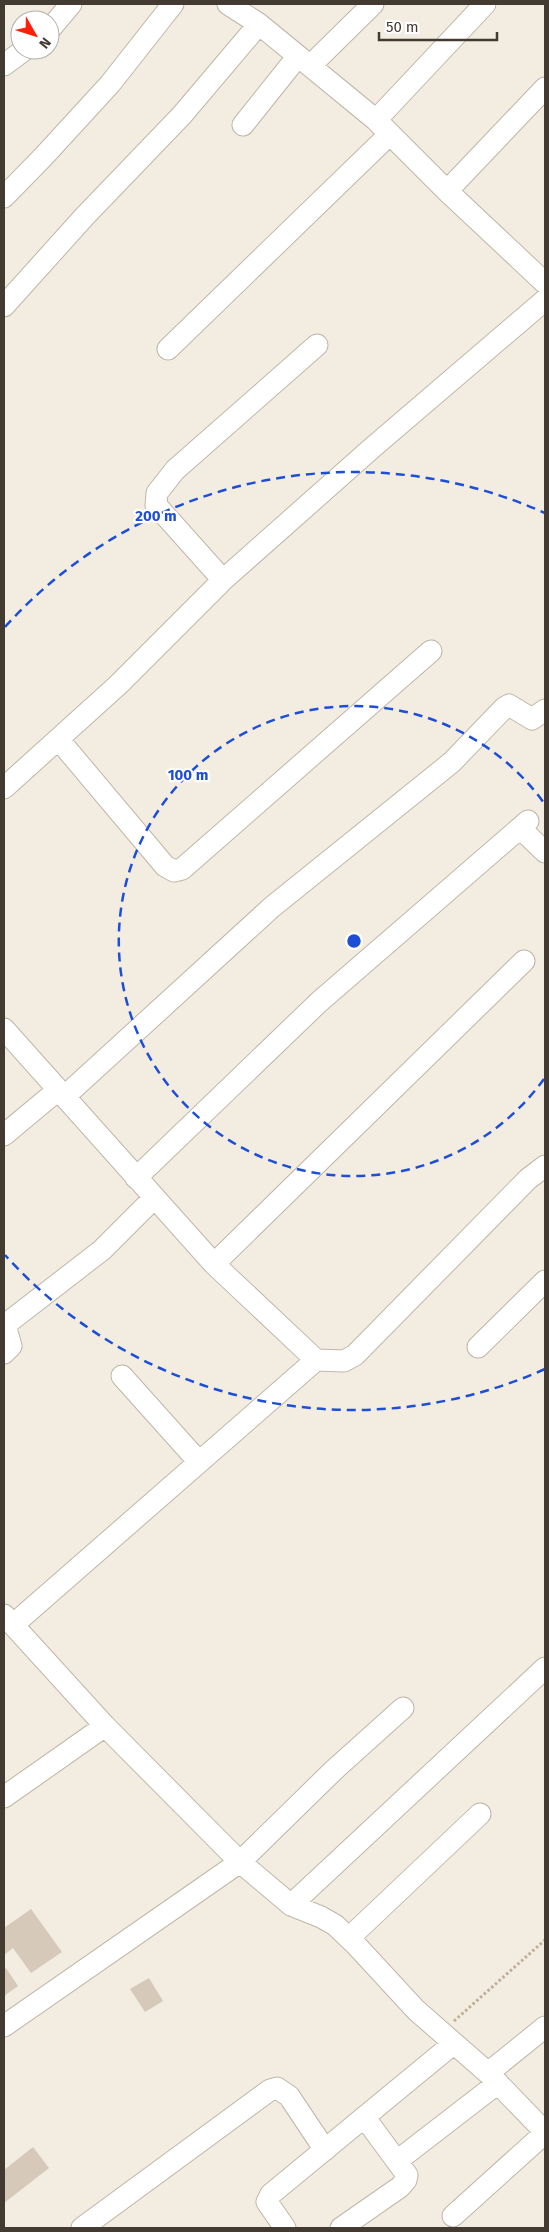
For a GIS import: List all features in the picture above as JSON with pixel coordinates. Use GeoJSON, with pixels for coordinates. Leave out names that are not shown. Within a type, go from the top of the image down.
{"type":"FeatureCollection","features":[{"type":"Feature","properties":{"kind":"street"},"geometry":{"type":"LineString","coordinates":[[60,17],[71,4]]}},
{"type":"Feature","properties":{"kind":"street"},"geometry":{"type":"LineString","coordinates":[[4,197],[110,84],[173,4]]}},
{"type":"Feature","properties":{"kind":"street"},"geometry":{"type":"LineString","coordinates":[[228,4],[259,24],[383,127],[447,191],[545,283]]}},
{"type":"Feature","properties":{"kind":"street"},"geometry":{"type":"LineString","coordinates":[[243,125],[304,61],[373,4]]}},
{"type":"Feature","properties":{"kind":"street"},"geometry":{"type":"LineString","coordinates":[[168,349],[383,127],[485,4]]}},
{"type":"Feature","properties":{"kind":"street"},"geometry":{"type":"LineString","coordinates":[[4,306],[182,115],[259,24]]}},
{"type":"Feature","properties":{"kind":"street"},"geometry":{"type":"LineString","coordinates":[[447,191],[545,88]]}},
{"type":"Feature","properties":{"kind":"street"},"geometry":{"type":"LineString","coordinates":[[4,788],[118,685],[223,580],[372,448],[545,300]]}},
{"type":"Feature","properties":{"kind":"street"},"geometry":{"type":"LineString","coordinates":[[223,580],[156,505],[157,493],[175,470],[317,345]]}},
{"type":"Feature","properties":{"kind":"street"},"geometry":{"type":"LineString","coordinates":[[59,740],[165,866],[174,871],[182,869],[430,651]]}},
{"type":"Feature","properties":{"kind":"street"},"geometry":{"type":"LineString","coordinates":[[4,1134],[61,1094],[272,908],[452,762],[504,708],[509,705],[532,719],[545,710]]}},
{"type":"Feature","properties":{"kind":"street"},"geometry":{"type":"LineString","coordinates":[[136,1178],[319,1002],[524,824],[545,852]]}},
{"type":"Feature","properties":{"kind":"street"},"geometry":{"type":"LineString","coordinates":[[214,1264],[524,961]]}},
{"type":"Feature","properties":{"kind":"street"},"geometry":{"type":"LineString","coordinates":[[8,1042],[61,1094],[214,1264],[316,1360],[344,1361],[367,1345],[474,1232],[528,1179],[545,1166]]}},
{"type":"Feature","properties":{"kind":"street"},"geometry":{"type":"LineString","coordinates":[[4,1353],[11,1346],[5,1325],[102,1250],[154,1198]]}},
{"type":"Feature","properties":{"kind":"street"},"geometry":{"type":"LineString","coordinates":[[478,1347],[545,1281]]}},
{"type":"Feature","properties":{"kind":"street"},"geometry":{"type":"LineString","coordinates":[[316,1360],[200,1462],[9,1619],[105,1726],[240,1862],[292,1905],[335,1925],[416,2010],[493,2078],[545,2132],[453,2216]]}},
{"type":"Feature","properties":{"kind":"street"},"geometry":{"type":"LineString","coordinates":[[122,1376],[200,1462]]}},
{"type":"Feature","properties":{"kind":"street"},"geometry":{"type":"LineString","coordinates":[[292,1905],[545,1668]]}},
{"type":"Feature","properties":{"kind":"street"},"geometry":{"type":"LineString","coordinates":[[4,2026],[240,1862],[334,1770],[404,1708]]}},
{"type":"Feature","properties":{"kind":"street"},"geometry":{"type":"LineString","coordinates":[[4,1797],[105,1726]]}},
{"type":"Feature","properties":{"kind":"street"},"geometry":{"type":"LineString","coordinates":[[348,1938],[480,1814]]}},
{"type":"Feature","properties":{"kind":"street"},"geometry":{"type":"LineString","coordinates":[[396,2161],[493,2078],[545,2027]]}},
{"type":"Feature","properties":{"kind":"street"},"geometry":{"type":"LineString","coordinates":[[285,2228],[267,2202],[268,2199],[365,2118],[447,2039]]}},
{"type":"Feature","properties":{"kind":"street"},"geometry":{"type":"LineString","coordinates":[[82,2228],[270,2090],[277,2088],[289,2096],[325,2150]]}},
{"type":"Feature","properties":{"kind":"street"},"geometry":{"type":"LineString","coordinates":[[341,2228],[400,2187],[406,2180],[406,2175],[365,2118]]}},
{"type":"Feature","properties":{"kind":"path"},"geometry":{"type":"LineString","coordinates":[[447,2039],[545,1940]]}},
{"type":"Feature","properties":{"kind":"building"},"geometry":{"type":"Polygon","coordinates":[[[31,1909],[62,1952],[31,1973],[13,1948],[4,1955],[4,1928],[31,1909]]]}},
{"type":"Feature","properties":{"kind":"building"},"geometry":{"type":"Polygon","coordinates":[[[6,1968],[18,1986],[4,1996],[4,1970],[6,1968]]]}},
{"type":"Feature","properties":{"kind":"building"},"geometry":{"type":"Polygon","coordinates":[[[149,1978],[163,2001],[145,2012],[130,1989],[149,1978]]]}},
{"type":"Feature","properties":{"kind":"building"},"geometry":{"type":"Polygon","coordinates":[[[33,2147],[49,2168],[4,2203],[4,2170],[33,2147]]]}}]}
